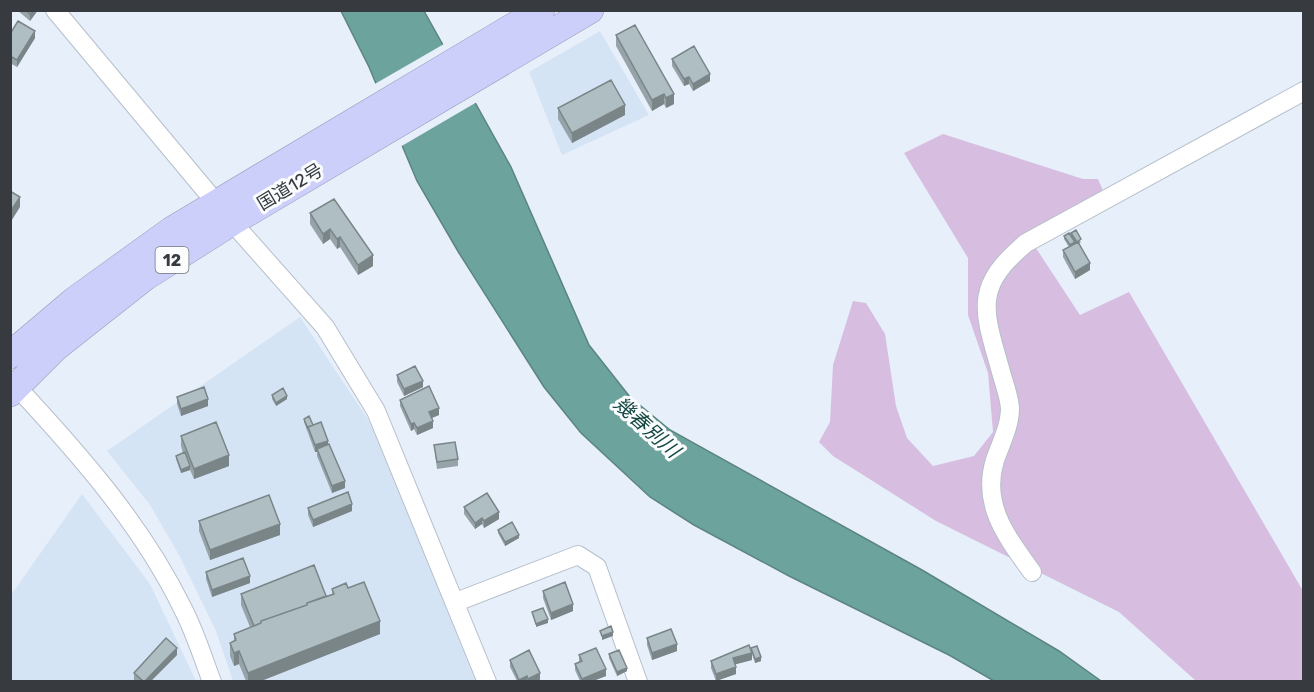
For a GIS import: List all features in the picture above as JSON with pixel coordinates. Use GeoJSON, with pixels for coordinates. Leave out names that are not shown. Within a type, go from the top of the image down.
{"type":"FeatureCollection","features":[{"type":"Feature","properties":{"kind":"highway","name":"国道12号"},"geometry":{"type":"LineString","coordinates":[[486,58],[541,10]]}},
{"type":"Feature","properties":{"kind":"highway","name":"国道12号"},"geometry":{"type":"LineString","coordinates":[[14,390],[54,348],[146,277],[224,212],[486,58],[590,10]]}},
{"type":"Feature","properties":{"kind":"highway","name":"国道12号"},"geometry":{"type":"LineString","coordinates":[[10,355],[116,269],[172,230],[224,212]]}},
{"type":"Feature","properties":{"kind":"street"},"geometry":{"type":"LineString","coordinates":[[55,10],[224,212],[325,327],[376,411],[487,681]]}},
{"type":"Feature","properties":{"kind":"street"},"geometry":{"type":"LineString","coordinates":[[1032,572],[999,524],[992,493],[995,462],[1007,429],[1010,407],[986,316],[988,292],[999,268],[1026,243],[1304,91]]}},
{"type":"Feature","properties":{"kind":"street"},"geometry":{"type":"LineString","coordinates":[[14,390],[113,496],[151,551],[184,610],[212,681]]}},
{"type":"Feature","properties":{"kind":"street"},"geometry":{"type":"LineString","coordinates":[[456,602],[578,555],[597,567],[639,681]]}},
{"type":"Feature","properties":{"kind":"shaded area"},"geometry":{"type":"Polygon","coordinates":[[[600,31],[649,115],[562,155],[529,72],[600,31]]]}},
{"type":"Feature","properties":{"kind":"shaded area"},"geometry":{"type":"Polygon","coordinates":[[[943,134],[1083,179],[1098,179],[1104,193],[1028,236],[1080,315],[1129,292],[1303,591],[1303,681],[1196,681],[1119,612],[936,521],[833,456],[819,442],[830,422],[833,365],[853,301],[866,303],[885,334],[896,406],[907,438],[933,466],[974,456],[993,432],[988,373],[968,315],[968,258],[904,153],[943,134]]]}},
{"type":"Feature","properties":{"kind":"shaded area"},"geometry":{"type":"Polygon","coordinates":[[[300,317],[371,424],[476,681],[233,681],[216,631],[179,555],[150,505],[107,451],[300,317]]]}},
{"type":"Feature","properties":{"kind":"shaded area"},"geometry":{"type":"Polygon","coordinates":[[[82,494],[150,584],[196,681],[11,682],[11,595],[82,494]]]}},
{"type":"Feature","properties":{"kind":"water","name":"幾春別川"},"geometry":{"type":"Polygon","coordinates":[[[341,11],[424,11],[511,167],[589,345],[630,397],[670,430],[922,570],[1059,651],[1101,681],[994,681],[949,655],[789,576],[694,525],[650,497],[581,433],[544,387],[459,253],[417,181],[369,67],[341,11]]]}},
{"type":"Feature","properties":{"kind":"pier"},"geometry":{"type":"Polygon","coordinates":[[[444,44],[477,102],[400,147],[373,85],[444,44]]]}},
{"type":"Feature","properties":{"kind":"building"},"geometry":{"type":"Polygon","coordinates":[[[18,21],[35,31],[17,60],[10,56],[10,34],[18,21]]]}},
{"type":"Feature","properties":{"kind":"building"},"geometry":{"type":"Polygon","coordinates":[[[635,25],[674,94],[666,98],[664,94],[652,100],[616,35],[635,25]]]}},
{"type":"Feature","properties":{"kind":"building"},"geometry":{"type":"Polygon","coordinates":[[[694,46],[710,74],[693,84],[689,77],[684,79],[672,59],[694,46]]]}},
{"type":"Feature","properties":{"kind":"building"},"geometry":{"type":"Polygon","coordinates":[[[611,80],[625,105],[572,133],[558,108],[611,80]]]}},
{"type":"Feature","properties":{"kind":"building"},"geometry":{"type":"Polygon","coordinates":[[[10,191],[20,197],[10,212],[10,191]]]}},
{"type":"Feature","properties":{"kind":"building"},"geometry":{"type":"Polygon","coordinates":[[[334,199],[373,255],[358,265],[340,237],[337,239],[330,229],[323,234],[310,213],[334,199]]]}},
{"type":"Feature","properties":{"kind":"building"},"geometry":{"type":"Polygon","coordinates":[[[1076,230],[1081,239],[1077,242],[1071,233],[1076,230]]]}},
{"type":"Feature","properties":{"kind":"building"},"geometry":{"type":"Polygon","coordinates":[[[1069,233],[1075,242],[1070,245],[1064,236],[1069,233]]]}},
{"type":"Feature","properties":{"kind":"building"},"geometry":{"type":"Polygon","coordinates":[[[1078,242],[1090,263],[1075,272],[1063,250],[1078,242]]]}},
{"type":"Feature","properties":{"kind":"building"},"geometry":{"type":"Polygon","coordinates":[[[415,366],[423,381],[404,389],[397,375],[415,366]]]}},
{"type":"Feature","properties":{"kind":"building"},"geometry":{"type":"Polygon","coordinates":[[[429,386],[439,408],[429,412],[433,421],[417,428],[414,423],[411,424],[400,400],[429,386]]]}},
{"type":"Feature","properties":{"kind":"building"},"geometry":{"type":"Polygon","coordinates":[[[204,387],[208,399],[181,409],[177,397],[204,387]]]}},
{"type":"Feature","properties":{"kind":"building"},"geometry":{"type":"Polygon","coordinates":[[[283,388],[287,396],[276,403],[272,395],[283,388]]]}},
{"type":"Feature","properties":{"kind":"building"},"geometry":{"type":"Polygon","coordinates":[[[309,416],[313,425],[308,429],[304,419],[309,416]]]}},
{"type":"Feature","properties":{"kind":"building"},"geometry":{"type":"Polygon","coordinates":[[[216,422],[229,455],[194,469],[181,436],[216,422]]]}},
{"type":"Feature","properties":{"kind":"building"},"geometry":{"type":"Polygon","coordinates":[[[321,422],[328,441],[315,445],[308,427],[321,422]]]}},
{"type":"Feature","properties":{"kind":"building"},"geometry":{"type":"Polygon","coordinates":[[[455,442],[458,459],[437,462],[434,445],[455,442]]]}},
{"type":"Feature","properties":{"kind":"building"},"geometry":{"type":"Polygon","coordinates":[[[329,444],[345,481],[332,486],[317,449],[329,444]]]}},
{"type":"Feature","properties":{"kind":"building"},"geometry":{"type":"Polygon","coordinates":[[[185,452],[190,466],[181,470],[176,456],[185,452]]]}},
{"type":"Feature","properties":{"kind":"building"},"geometry":{"type":"Polygon","coordinates":[[[348,492],[352,504],[313,520],[308,508],[348,492]]]}},
{"type":"Feature","properties":{"kind":"building"},"geometry":{"type":"Polygon","coordinates":[[[487,493],[499,512],[484,521],[482,518],[475,523],[464,507],[487,493]]]}},
{"type":"Feature","properties":{"kind":"building"},"geometry":{"type":"Polygon","coordinates":[[[269,495],[280,524],[210,550],[199,521],[269,495]]]}},
{"type":"Feature","properties":{"kind":"building"},"geometry":{"type":"Polygon","coordinates":[[[512,522],[519,535],[505,542],[498,530],[512,522]]]}},
{"type":"Feature","properties":{"kind":"building"},"geometry":{"type":"Polygon","coordinates":[[[243,558],[250,576],[212,590],[206,572],[243,558]]]}},
{"type":"Feature","properties":{"kind":"building"},"geometry":{"type":"Polygon","coordinates":[[[314,565],[326,596],[261,621],[254,626],[241,594],[314,565]]]}},
{"type":"Feature","properties":{"kind":"building"},"geometry":{"type":"Polygon","coordinates":[[[364,582],[380,621],[248,673],[239,651],[234,653],[230,643],[236,640],[234,634],[261,623],[261,621],[334,594],[332,589],[346,583],[348,588],[364,582]]]}},
{"type":"Feature","properties":{"kind":"building"},"geometry":{"type":"Polygon","coordinates":[[[565,582],[573,604],[551,613],[543,591],[565,582]]]}},
{"type":"Feature","properties":{"kind":"building"},"geometry":{"type":"Polygon","coordinates":[[[543,608],[548,619],[536,624],[532,612],[543,608]]]}},
{"type":"Feature","properties":{"kind":"building"},"geometry":{"type":"Polygon","coordinates":[[[611,626],[613,632],[602,636],[600,631],[611,626]]]}},
{"type":"Feature","properties":{"kind":"building"},"geometry":{"type":"Polygon","coordinates":[[[671,629],[677,644],[652,653],[647,638],[671,629]]]}},
{"type":"Feature","properties":{"kind":"building"},"geometry":{"type":"Polygon","coordinates":[[[166,638],[177,648],[143,681],[134,673],[166,638]]]}},
{"type":"Feature","properties":{"kind":"building"},"geometry":{"type":"Polygon","coordinates":[[[749,645],[752,653],[733,658],[736,667],[716,674],[711,661],[749,645]]]}},
{"type":"Feature","properties":{"kind":"building"},"geometry":{"type":"Polygon","coordinates":[[[757,646],[761,657],[755,659],[751,648],[757,646]]]}},
{"type":"Feature","properties":{"kind":"building"},"geometry":{"type":"Polygon","coordinates":[[[596,648],[606,669],[582,679],[575,664],[582,661],[579,655],[596,648]]]}},
{"type":"Feature","properties":{"kind":"building"},"geometry":{"type":"Polygon","coordinates":[[[529,650],[540,673],[528,679],[527,676],[519,680],[510,660],[529,650]]]}},
{"type":"Feature","properties":{"kind":"building"},"geometry":{"type":"Polygon","coordinates":[[[619,650],[627,668],[617,672],[609,654],[619,650]]]}}]}
